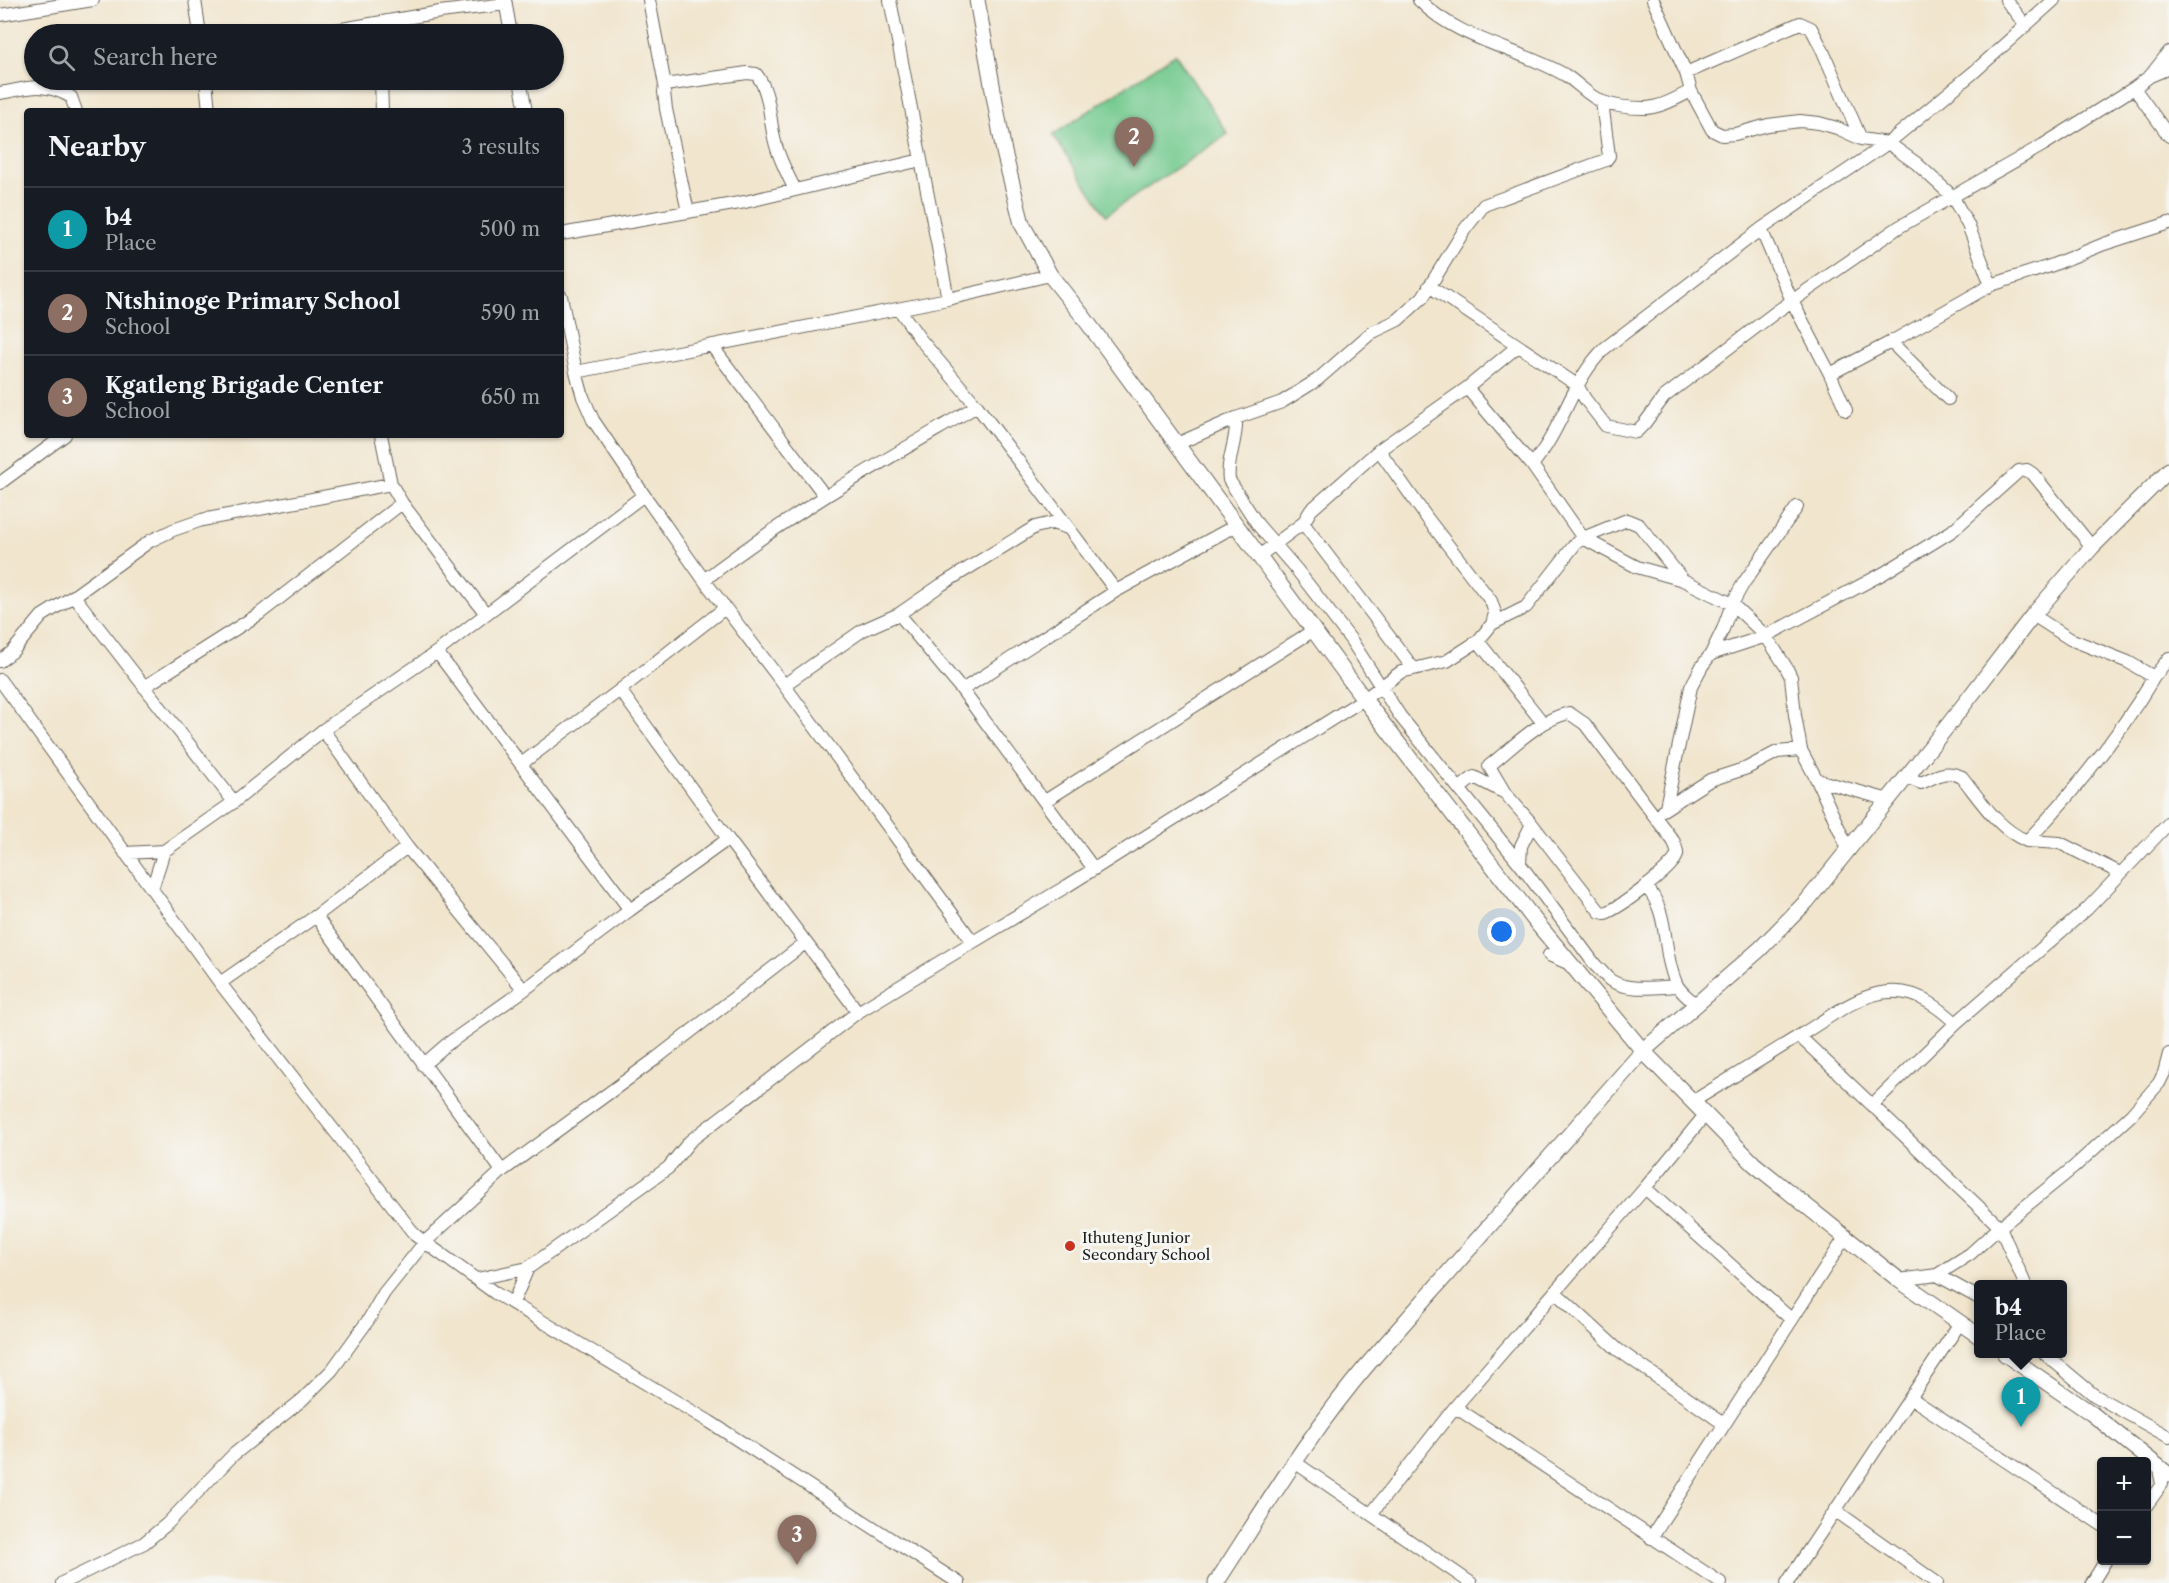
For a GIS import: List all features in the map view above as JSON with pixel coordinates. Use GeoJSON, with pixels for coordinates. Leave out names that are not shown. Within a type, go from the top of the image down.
{"type":"FeatureCollection","features":[{"type":"Feature","properties":{"kind":"street"},"geometry":{"type":"LineString","coordinates":[[0,15],[46,4],[93,0]]}},
{"type":"Feature","properties":{"kind":"street"},"geometry":{"type":"LineString","coordinates":[[195,0],[199,24]]}},
{"type":"Feature","properties":{"kind":"street"},"geometry":{"type":"LineString","coordinates":[[649,0],[665,85],[666,109],[688,212]]}},
{"type":"Feature","properties":{"kind":"street"},"geometry":{"type":"LineString","coordinates":[[890,0],[948,299]]}},
{"type":"Feature","properties":{"kind":"street"},"geometry":{"type":"LineString","coordinates":[[977,0],[1004,152],[1022,224],[1050,275],[1082,315],[1364,699],[1536,922],[1643,1051],[1692,1102],[1754,1164],[1899,1280],[1974,1333]]}},
{"type":"Feature","properties":{"kind":"street"},"geometry":{"type":"LineString","coordinates":[[1419,0],[1430,11],[1458,29],[1565,75],[1602,102],[1644,108],[1657,106],[1691,91]]}},
{"type":"Feature","properties":{"kind":"street"},"geometry":{"type":"LineString","coordinates":[[1653,0],[1686,73],[1691,91],[1712,130],[1722,135],[1735,134],[1768,125],[1800,121],[1828,125],[1861,139],[1888,143],[1916,163],[1952,196],[1968,225],[1991,285]]}},
{"type":"Feature","properties":{"kind":"street"},"geometry":{"type":"LineString","coordinates":[[2006,0],[2026,26]]}},
{"type":"Feature","properties":{"kind":"street"},"geometry":{"type":"LineString","coordinates":[[1532,465],[1554,435],[1577,385],[1591,362],[1605,348],[1761,229],[1888,143],[2054,0]]}},
{"type":"Feature","properties":{"kind":"street"},"geometry":{"type":"LineString","coordinates":[[393,24],[440,12],[505,2],[510,24]]}},
{"type":"Feature","properties":{"kind":"street"},"geometry":{"type":"LineString","coordinates":[[1686,73],[1800,23],[1806,24],[1811,28],[1822,49],[1861,139]]}},
{"type":"Feature","properties":{"kind":"street"},"geometry":{"type":"LineString","coordinates":[[2150,76],[2169,52]]}},
{"type":"Feature","properties":{"kind":"street"},"geometry":{"type":"LineString","coordinates":[[1429,286],[1577,385],[1606,426],[1636,432],[1664,397],[1792,301],[1899,227],[2043,145],[2150,76],[2169,68]]}},
{"type":"Feature","properties":{"kind":"street"},"geometry":{"type":"LineString","coordinates":[[665,85],[747,73],[756,74],[764,83],[775,143],[795,190]]}},
{"type":"Feature","properties":{"kind":"street"},"geometry":{"type":"LineString","coordinates":[[0,93],[24,88]]}},
{"type":"Feature","properties":{"kind":"street"},"geometry":{"type":"LineString","coordinates":[[2134,88],[2169,136]]}},
{"type":"Feature","properties":{"kind":"street"},"geometry":{"type":"LineString","coordinates":[[60,90],[71,97],[75,108]]}},
{"type":"Feature","properties":{"kind":"street"},"geometry":{"type":"LineString","coordinates":[[207,90],[209,108]]}},
{"type":"Feature","properties":{"kind":"street"},"geometry":{"type":"LineString","coordinates":[[381,90],[382,108]]}},
{"type":"Feature","properties":{"kind":"street"},"geometry":{"type":"LineString","coordinates":[[522,90],[525,108]]}},
{"type":"Feature","properties":{"kind":"street"},"geometry":{"type":"LineString","coordinates":[[1177,444],[1236,418],[1282,402],[1317,380],[1371,333],[1398,320],[1411,309],[1429,286],[1465,229],[1484,205],[1606,160],[1609,156],[1602,102]]}},
{"type":"Feature","properties":{"kind":"street"},"geometry":{"type":"LineString","coordinates":[[564,233],[688,212],[795,190],[921,160]]}},
{"type":"Feature","properties":{"kind":"street"},"geometry":{"type":"LineString","coordinates":[[1830,374],[1991,285],[2169,223]]}},
{"type":"Feature","properties":{"kind":"street"},"geometry":{"type":"LineString","coordinates":[[1761,229],[1792,301],[1846,410]]}},
{"type":"Feature","properties":{"kind":"street"},"geometry":{"type":"LineString","coordinates":[[576,372],[948,299],[1050,275]]}},
{"type":"Feature","properties":{"kind":"street"},"geometry":{"type":"LineString","coordinates":[[899,309],[920,339],[977,406],[1116,591]]}},
{"type":"Feature","properties":{"kind":"street"},"geometry":{"type":"LineString","coordinates":[[564,333],[583,397],[593,420],[704,580],[973,942]]}},
{"type":"Feature","properties":{"kind":"street"},"geometry":{"type":"LineString","coordinates":[[1891,342],[1948,399]]}},
{"type":"Feature","properties":{"kind":"street"},"geometry":{"type":"LineString","coordinates":[[712,346],[825,496]]}},
{"type":"Feature","properties":{"kind":"street"},"geometry":{"type":"LineString","coordinates":[[1259,556],[1303,523],[1311,510],[1379,450],[1467,388],[1518,346]]}},
{"type":"Feature","properties":{"kind":"street"},"geometry":{"type":"LineString","coordinates":[[1467,388],[1532,465],[1583,538],[1636,567],[1683,580],[1732,604],[1766,636],[1791,677],[1794,715],[1801,750],[1849,851]]}},
{"type":"Feature","properties":{"kind":"street"},"geometry":{"type":"LineString","coordinates":[[704,580],[748,546],[825,496],[977,406]]}},
{"type":"Feature","properties":{"kind":"street"},"geometry":{"type":"LineString","coordinates":[[1236,418],[1237,429],[1228,472],[1229,480],[1258,525],[1351,640],[1400,716],[1520,864],[1596,966],[1611,981],[1628,986],[1650,988],[1677,986]]}},
{"type":"Feature","properties":{"kind":"street"},"geometry":{"type":"LineString","coordinates":[[0,483],[61,438]]}},
{"type":"Feature","properties":{"kind":"street"},"geometry":{"type":"LineString","coordinates":[[382,438],[391,484],[402,503],[486,614]]}},
{"type":"Feature","properties":{"kind":"street"},"geometry":{"type":"LineString","coordinates":[[1379,450],[1491,601],[1495,613],[1492,624]]}},
{"type":"Feature","properties":{"kind":"street"},"geometry":{"type":"LineString","coordinates":[[1711,654],[1766,636],[1884,573],[1952,531],[2019,471],[2027,470],[2033,474],[2092,547]]}},
{"type":"Feature","properties":{"kind":"street"},"geometry":{"type":"LineString","coordinates":[[1221,1581],[1293,1461],[1345,1391],[1643,1051],[1786,923],[1822,884],[2033,615],[2092,547],[2169,470]]}},
{"type":"Feature","properties":{"kind":"street"},"geometry":{"type":"LineString","coordinates":[[0,661],[12,652],[42,616],[74,596],[150,541],[173,530],[202,520],[391,484]]}},
{"type":"Feature","properties":{"kind":"street"},"geometry":{"type":"LineString","coordinates":[[125,853],[164,851],[234,802],[323,730],[437,652],[644,495]]}},
{"type":"Feature","properties":{"kind":"street"},"geometry":{"type":"LineString","coordinates":[[144,687],[258,614],[402,503]]}},
{"type":"Feature","properties":{"kind":"street"},"geometry":{"type":"LineString","coordinates":[[1666,807],[1691,687],[1711,654],[1743,584],[1797,507]]}},
{"type":"Feature","properties":{"kind":"street"},"geometry":{"type":"LineString","coordinates":[[477,1279],[528,1268],[668,1168],[690,1141],[858,1012],[1094,869],[1364,699],[1401,672],[1447,661],[1478,641],[1492,624],[1526,607],[1576,543],[1583,538],[1627,520],[1633,521],[1639,525],[1683,580]]}},
{"type":"Feature","properties":{"kind":"street"},"geometry":{"type":"LineString","coordinates":[[784,685],[863,630],[899,614],[1035,527],[1052,523],[1068,528]]}},
{"type":"Feature","properties":{"kind":"street"},"geometry":{"type":"LineString","coordinates":[[1303,523],[1413,668]]}},
{"type":"Feature","properties":{"kind":"street"},"geometry":{"type":"LineString","coordinates":[[962,690],[1116,591],[1235,526]]}},
{"type":"Feature","properties":{"kind":"street"},"geometry":{"type":"LineString","coordinates":[[74,596],[234,802]]}},
{"type":"Feature","properties":{"kind":"street"},"geometry":{"type":"LineString","coordinates":[[521,764],[725,608]]}},
{"type":"Feature","properties":{"kind":"street"},"geometry":{"type":"LineString","coordinates":[[899,614],[962,690],[1094,869]]}},
{"type":"Feature","properties":{"kind":"street"},"geometry":{"type":"LineString","coordinates":[[2033,615],[2070,639],[2128,662],[2154,677]]}},
{"type":"Feature","properties":{"kind":"street"},"geometry":{"type":"LineString","coordinates":[[1045,801],[1314,630]]}},
{"type":"Feature","properties":{"kind":"street"},"geometry":{"type":"LineString","coordinates":[[1478,641],[1542,723]]}},
{"type":"Feature","properties":{"kind":"street"},"geometry":{"type":"LineString","coordinates":[[437,652],[630,910]]}},
{"type":"Feature","properties":{"kind":"street"},"geometry":{"type":"LineString","coordinates":[[2027,841],[2061,806],[2100,758],[2169,658]]}},
{"type":"Feature","properties":{"kind":"street"},"geometry":{"type":"LineString","coordinates":[[0,680],[220,983],[407,1227],[424,1243],[495,1293],[710,1422],[959,1583]]}},
{"type":"Feature","properties":{"kind":"street"},"geometry":{"type":"LineString","coordinates":[[620,690],[858,1012]]}},
{"type":"Feature","properties":{"kind":"street"},"geometry":{"type":"LineString","coordinates":[[1460,789],[1542,723],[1555,716],[1569,713],[1585,724],[1674,842],[1677,857],[1660,876],[1609,912],[1600,912],[1505,793],[1489,766]]}},
{"type":"Feature","properties":{"kind":"street"},"geometry":{"type":"LineString","coordinates":[[323,730],[407,847],[524,990]]}},
{"type":"Feature","properties":{"kind":"street"},"geometry":{"type":"LineString","coordinates":[[1655,817],[1666,807],[1710,780],[1746,768],[1777,752],[1801,750]]}},
{"type":"Feature","properties":{"kind":"street"},"geometry":{"type":"LineString","coordinates":[[1906,777],[1921,783],[1945,772],[1962,777],[2012,835],[2027,841],[2060,843],[2121,873]]}},
{"type":"Feature","properties":{"kind":"street"},"geometry":{"type":"LineString","coordinates":[[1474,777],[1505,793]]}},
{"type":"Feature","properties":{"kind":"street"},"geometry":{"type":"LineString","coordinates":[[1817,780],[1888,800]]}},
{"type":"Feature","properties":{"kind":"street"},"geometry":{"type":"LineString","coordinates":[[1872,1105],[1956,1023],[2087,909],[2169,823]]}},
{"type":"Feature","properties":{"kind":"street"},"geometry":{"type":"LineString","coordinates":[[1520,864],[1521,846],[1532,824]]}},
{"type":"Feature","properties":{"kind":"street"},"geometry":{"type":"LineString","coordinates":[[423,1065],[446,1045],[728,839]]}},
{"type":"Feature","properties":{"kind":"street"},"geometry":{"type":"LineString","coordinates":[[220,983],[316,916],[407,847]]}},
{"type":"Feature","properties":{"kind":"street"},"geometry":{"type":"LineString","coordinates":[[152,890],[164,851]]}},
{"type":"Feature","properties":{"kind":"street"},"geometry":{"type":"LineString","coordinates":[[1646,886],[1660,906],[1670,965],[1677,986],[1695,1004]]}},
{"type":"Feature","properties":{"kind":"street"},"geometry":{"type":"LineString","coordinates":[[316,916],[502,1171]]}},
{"type":"Feature","properties":{"kind":"street"},"geometry":{"type":"LineString","coordinates":[[62,1583],[144,1542],[167,1524],[234,1455],[302,1400],[332,1370],[369,1319],[384,1293],[424,1243],[502,1171],[654,1060],[805,943]]}},
{"type":"Feature","properties":{"kind":"street"},"geometry":{"type":"LineString","coordinates":[[1549,955],[1573,966]]}},
{"type":"Feature","properties":{"kind":"street"},"geometry":{"type":"LineString","coordinates":[[1692,1102],[1862,998],[1876,993],[1906,992],[1930,1002],[1956,1023]]}},
{"type":"Feature","properties":{"kind":"street"},"geometry":{"type":"LineString","coordinates":[[1799,1036],[2000,1227],[2023,1280]]}},
{"type":"Feature","properties":{"kind":"street"},"geometry":{"type":"LineString","coordinates":[[1899,1280],[1936,1275],[1970,1254],[2074,1167],[2131,1115],[2159,1083],[2169,1054]]}},
{"type":"Feature","properties":{"kind":"street"},"geometry":{"type":"LineString","coordinates":[[1371,1514],[1455,1407],[1645,1188],[1705,1115]]}},
{"type":"Feature","properties":{"kind":"street"},"geometry":{"type":"LineString","coordinates":[[1645,1188],[1792,1320]]}},
{"type":"Feature","properties":{"kind":"street"},"geometry":{"type":"LineString","coordinates":[[1651,1538],[1846,1236]]}},
{"type":"Feature","properties":{"kind":"street"},"geometry":{"type":"LineString","coordinates":[[513,1303],[528,1268]]}},
{"type":"Feature","properties":{"kind":"street"},"geometry":{"type":"LineString","coordinates":[[1936,1275],[1974,1295]]}},
{"type":"Feature","properties":{"kind":"street"},"geometry":{"type":"LineString","coordinates":[[1555,1292],[1617,1348],[1724,1424]]}},
{"type":"Feature","properties":{"kind":"street"},"geometry":{"type":"LineString","coordinates":[[1787,1583],[1960,1323]]}},
{"type":"Feature","properties":{"kind":"street"},"geometry":{"type":"LineString","coordinates":[[2012,1358],[2091,1413],[2163,1470],[2162,1484],[2151,1499]]}},
{"type":"Feature","properties":{"kind":"street"},"geometry":{"type":"LineString","coordinates":[[2052,1358],[2094,1395],[2169,1437]]}},
{"type":"Feature","properties":{"kind":"street"},"geometry":{"type":"LineString","coordinates":[[1911,1398],[2097,1522]]}},
{"type":"Feature","properties":{"kind":"street"},"geometry":{"type":"LineString","coordinates":[[1455,1407],[1721,1583]]}},
{"type":"Feature","properties":{"kind":"street"},"geometry":{"type":"LineString","coordinates":[[1293,1461],[1472,1583]]}},
{"type":"Feature","properties":{"kind":"street"},"geometry":{"type":"LineString","coordinates":[[1836,1511],[1937,1583]]}},
{"type":"Feature","properties":{"kind":"street"},"geometry":{"type":"LineString","coordinates":[[2092,1583],[2103,1565]]}},
{"type":"Feature","properties":{"kind":"green space"},"geometry":{"type":"Polygon","coordinates":[[[1175,54],[1228,134],[1106,215],[1053,135],[1175,54]]]}},
{"type":"Feature","properties":{"kind":"place","name":"Ntshinoge Primary School"},"geometry":{"type":"Point","coordinates":[1134,167]}},
{"type":"Feature","properties":{"kind":"place","name":"Ithuteng Junior Secondary School"},"geometry":{"type":"Point","coordinates":[1070,1246]}},
{"type":"Feature","properties":{"kind":"place","name":"b4"},"geometry":{"type":"Point","coordinates":[2021,1427]}},
{"type":"Feature","properties":{"kind":"place","name":"Kgatleng Brigade Center"},"geometry":{"type":"Point","coordinates":[797,1565]}}]}
